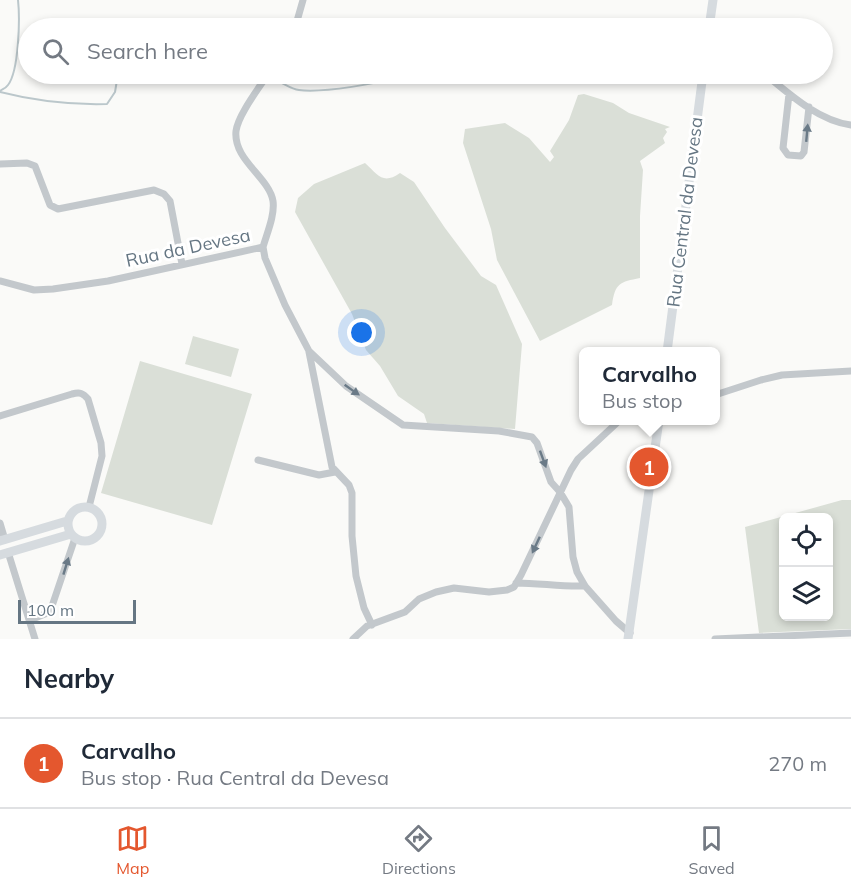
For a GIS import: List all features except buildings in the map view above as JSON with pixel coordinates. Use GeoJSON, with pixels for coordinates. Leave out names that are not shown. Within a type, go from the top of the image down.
{"type":"FeatureCollection","features":[{"type":"Feature","properties":{"kind":"main road"},"geometry":{"type":"LineString","coordinates":[[711,18],[713,0]]}},
{"type":"Feature","properties":{"kind":"main road","name":"Rua Central da Devesa"},"geometry":{"type":"LineString","coordinates":[[668,347],[702,84]]}},
{"type":"Feature","properties":{"kind":"main road"},"geometry":{"type":"LineString","coordinates":[[629,636],[658,425]]}},
{"type":"Feature","properties":{"kind":"main road"},"geometry":{"type":"LineString","coordinates":[[2,540],[67,521],[73,511],[84,506],[94,509],[101,517],[100,532],[87,541],[73,536],[4,554]]}},
{"type":"Feature","properties":{"kind":"main road"},"geometry":{"type":"LineString","coordinates":[[67,521],[73,536]]}},
{"type":"Feature","properties":{"kind":"street"},"geometry":{"type":"LineString","coordinates":[[298,18],[303,0]]}},
{"type":"Feature","properties":{"kind":"street","name":"Rua da Devesa"},"geometry":{"type":"LineString","coordinates":[[0,281],[34,290],[53,289],[108,281],[263,247],[273,201],[268,189],[252,171],[238,147],[236,130],[262,84]]}},
{"type":"Feature","properties":{"kind":"street"},"geometry":{"type":"LineString","coordinates":[[777,84],[832,120],[851,125]]}},
{"type":"Feature","properties":{"kind":"street"},"geometry":{"type":"LineString","coordinates":[[789,94],[783,148],[788,155],[801,156],[804,152],[809,107]]}},
{"type":"Feature","properties":{"kind":"street"},"geometry":{"type":"LineString","coordinates":[[0,164],[27,163],[35,166],[50,205],[58,209],[154,190],[164,194],[170,201],[182,264]]}},
{"type":"Feature","properties":{"kind":"street"},"geometry":{"type":"LineString","coordinates":[[263,247],[265,258],[285,305],[309,351],[329,454],[335,472],[349,485],[352,493],[352,536],[356,576],[364,608],[372,625]]}},
{"type":"Feature","properties":{"kind":"street"},"geometry":{"type":"LineString","coordinates":[[309,351],[346,386],[403,425],[499,431],[532,437],[537,443],[551,482],[560,492],[568,507],[573,557],[585,586],[629,636]]}},
{"type":"Feature","properties":{"kind":"street"},"geometry":{"type":"LineString","coordinates":[[720,394],[782,375],[851,371]]}},
{"type":"Feature","properties":{"kind":"street"},"geometry":{"type":"LineString","coordinates":[[0,416],[79,392],[88,399],[101,443],[102,456],[89,507]]}},
{"type":"Feature","properties":{"kind":"street"},"geometry":{"type":"LineString","coordinates":[[353,639],[367,626],[405,612],[419,599],[436,592],[454,588],[498,592],[514,587],[578,459],[615,425]]}},
{"type":"Feature","properties":{"kind":"street"},"geometry":{"type":"LineString","coordinates":[[258,460],[319,475],[335,472]]}},
{"type":"Feature","properties":{"kind":"street"},"geometry":{"type":"LineString","coordinates":[[0,524],[2,540]]}},
{"type":"Feature","properties":{"kind":"street"},"geometry":{"type":"LineString","coordinates":[[30,620],[50,612],[73,536]]}},
{"type":"Feature","properties":{"kind":"street"},"geometry":{"type":"LineString","coordinates":[[4,554],[30,620],[35,639]]}},
{"type":"Feature","properties":{"kind":"street"},"geometry":{"type":"LineString","coordinates":[[516,583],[546,583],[559,587],[585,586]]}},
{"type":"Feature","properties":{"kind":"street"},"geometry":{"type":"LineString","coordinates":[[715,639],[851,633]]}},
{"type":"Feature","properties":{"kind":"shaded area"},"geometry":{"type":"Polygon","coordinates":[[[584,94],[613,103],[629,113],[670,127],[665,129],[667,132],[663,138],[665,143],[640,161],[643,170],[640,278],[623,282],[615,292],[612,305],[540,341],[497,260],[491,229],[463,143],[465,129],[505,123],[529,138],[550,162],[554,157],[550,151],[569,120],[578,95],[584,94]]]}},
{"type":"Feature","properties":{"kind":"shaded area"},"geometry":{"type":"Polygon","coordinates":[[[365,163],[381,177],[394,177],[400,173],[414,182],[481,276],[496,285],[522,344],[515,429],[427,423],[424,414],[398,396],[380,366],[366,350],[352,314],[295,212],[298,198],[314,184],[365,163]]]}},
{"type":"Feature","properties":{"kind":"shaded area"},"geometry":{"type":"Polygon","coordinates":[[[193,336],[239,349],[231,377],[185,364],[193,336]]]}},
{"type":"Feature","properties":{"kind":"shaded area"},"geometry":{"type":"Polygon","coordinates":[[[140,361],[252,394],[212,525],[101,493],[140,361]]]}},
{"type":"Feature","properties":{"kind":"shaded area"},"geometry":{"type":"Polygon","coordinates":[[[842,500],[851,500],[851,629],[759,633],[745,527],[779,518],[779,621],[833,621],[833,513],[795,513],[842,500]]]}},
{"type":"Feature","properties":{"kind":"waterway"},"geometry":{"type":"LineString","coordinates":[[18,0],[19,18]]}},
{"type":"Feature","properties":{"kind":"waterway"},"geometry":{"type":"LineString","coordinates":[[0,91],[8,85],[12,78],[18,44]]}},
{"type":"Feature","properties":{"kind":"waterway"},"geometry":{"type":"LineString","coordinates":[[0,92],[53,102],[107,104],[115,92],[116,84]]}},
{"type":"Feature","properties":{"kind":"waterway"},"geometry":{"type":"LineString","coordinates":[[285,84],[308,91],[367,84]]}},
{"type":"Feature","properties":{"kind":"place","name":"Carvalho"},"geometry":{"type":"Point","coordinates":[649,467]}}]}
